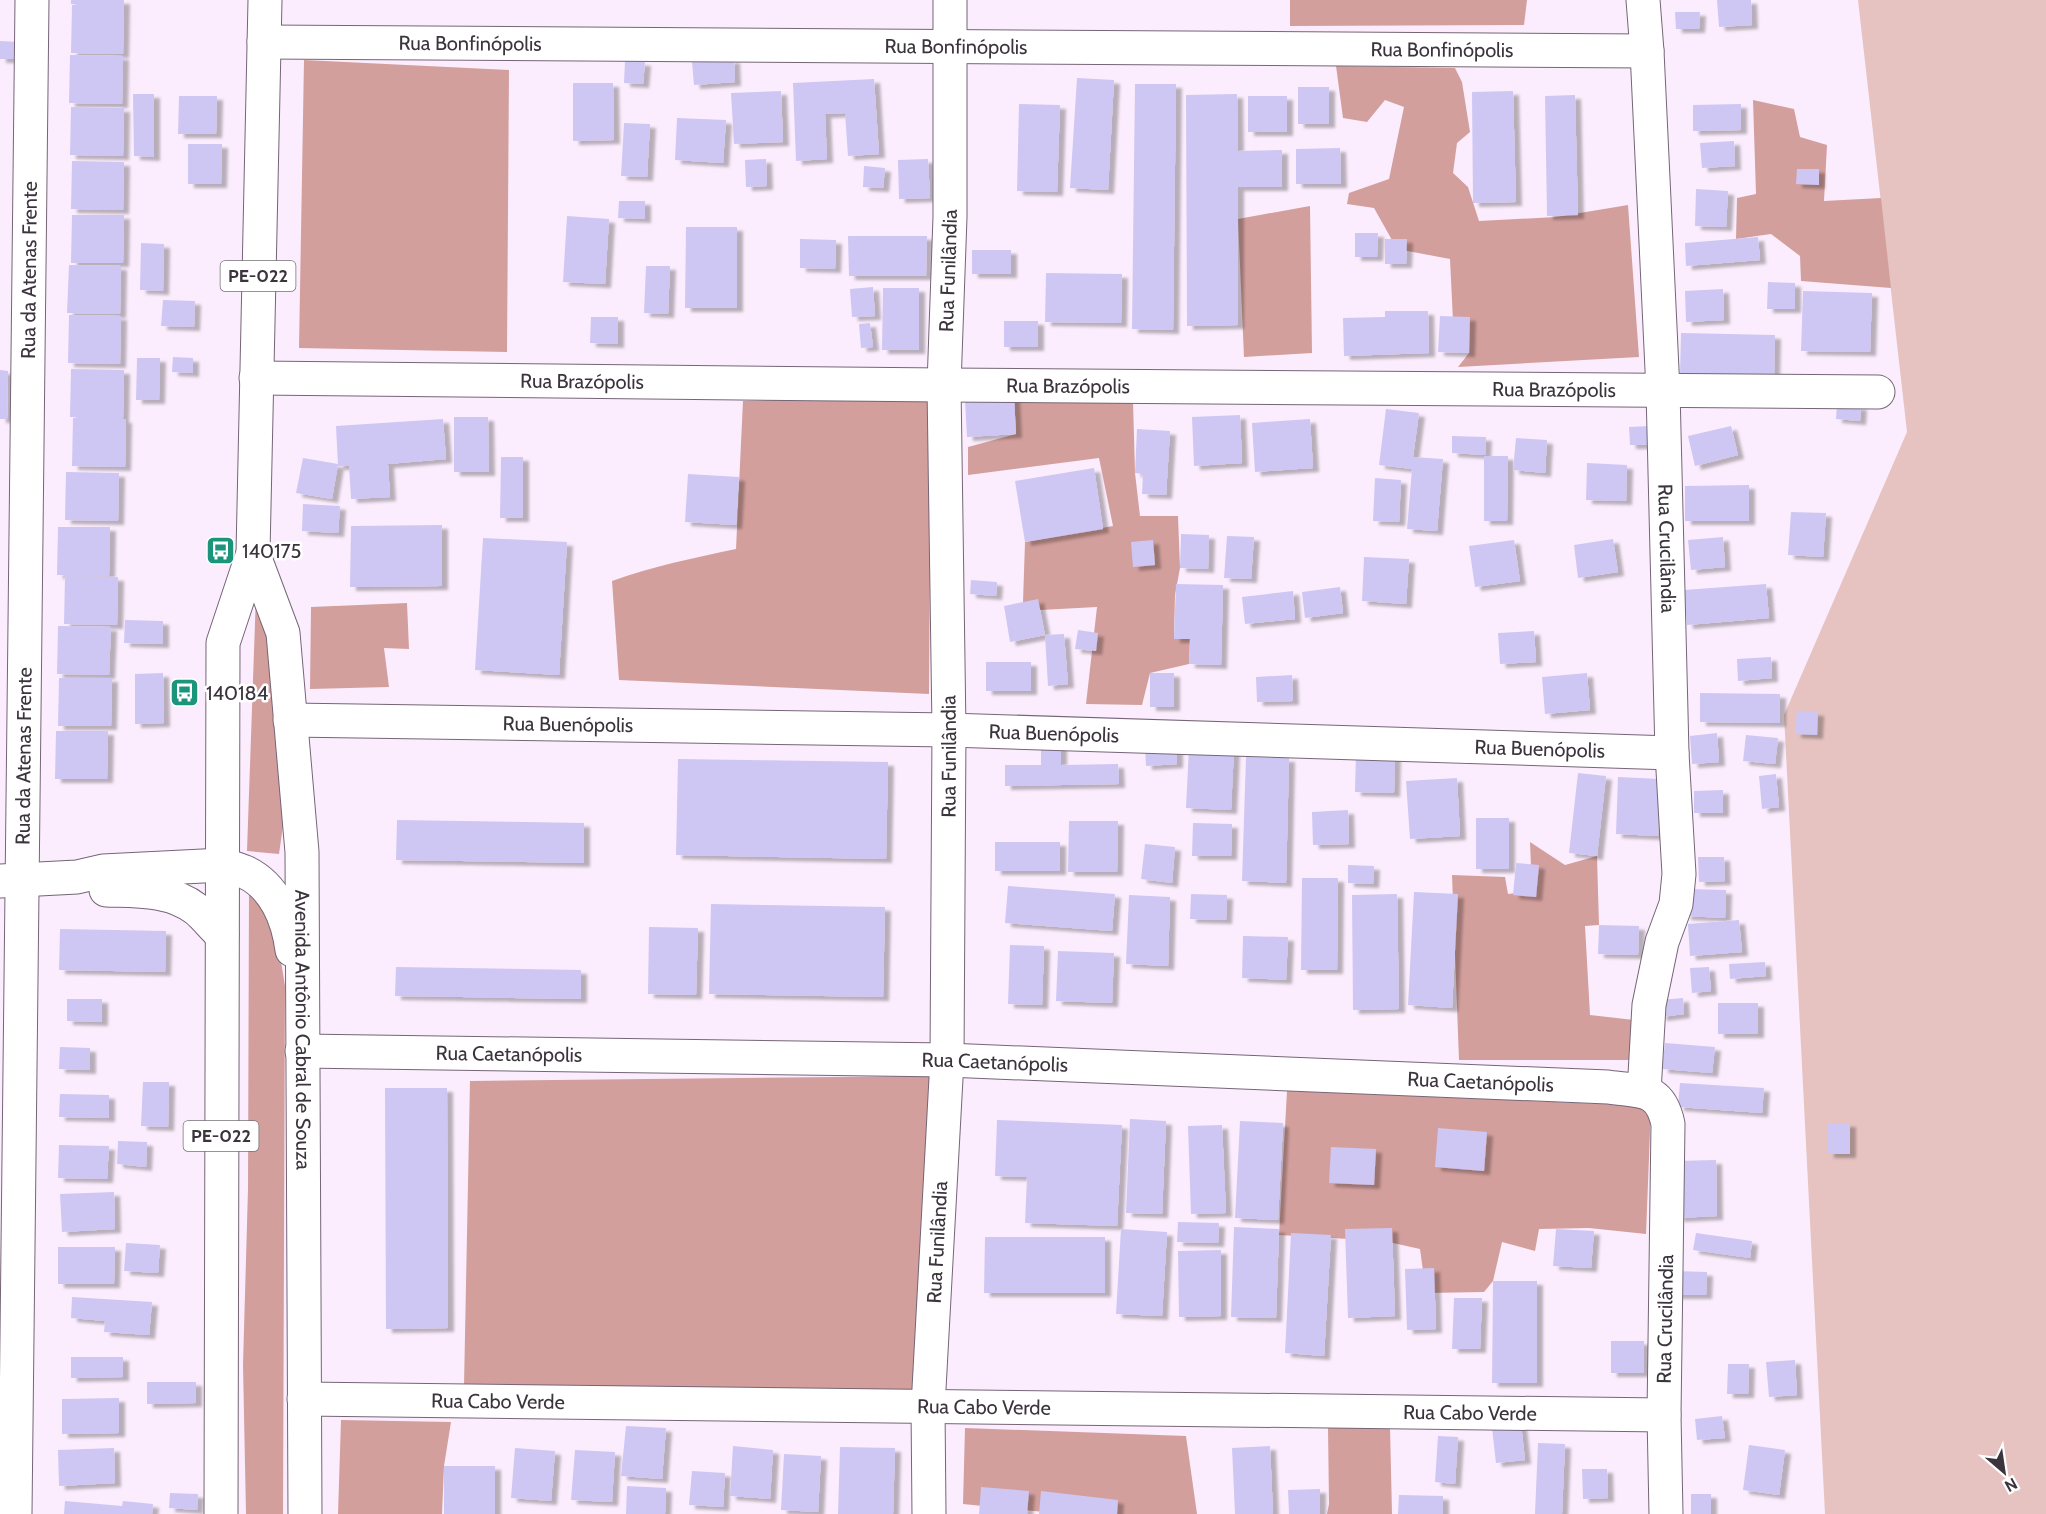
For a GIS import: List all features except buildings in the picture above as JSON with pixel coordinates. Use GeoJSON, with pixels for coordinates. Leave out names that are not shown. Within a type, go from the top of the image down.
{"type":"FeatureCollection","features":[{"type":"Feature","properties":{"kind":"street","name":"Rua da Atenas Frente"},"geometry":{"type":"LineString","coordinates":[[15,1514],[11,881],[32,0]]}},
{"type":"Feature","properties":{"kind":"street","name":"Avenida Antônio Cabral de Souza"},"geometry":{"type":"LineString","coordinates":[[220,1514],[223,643],[253,553],[265,0]]}},
{"type":"Feature","properties":{"kind":"street","name":"Rua Funilândia"},"geometry":{"type":"LineString","coordinates":[[929,1514],[928,1407],[947,1060],[949,730],[944,385],[950,217],[950,0]]}},
{"type":"Feature","properties":{"kind":"street","name":"Rua Crucilândia"},"geometry":{"type":"LineString","coordinates":[[1643,0],[1663,391],[1672,753],[1679,874],[1676,904],[1662,942],[1649,1005],[1644,1092],[1658,1098],[1665,1108],[1668,1124],[1664,1415],[1666,1514]]}},
{"type":"Feature","properties":{"kind":"street","name":"Rua Bonfinópolis"},"geometry":{"type":"LineString","coordinates":[[264,42],[1647,51]]}},
{"type":"Feature","properties":{"kind":"street","name":"Rua Brazópolis"},"geometry":{"type":"LineString","coordinates":[[256,378],[1878,392]]}},
{"type":"Feature","properties":{"kind":"street","name":"Avenida Antônio Cabral de Souza"},"geometry":{"type":"LineString","coordinates":[[253,553],[283,633],[302,852],[305,1514]]}},
{"type":"Feature","properties":{"kind":"street","name":"Rua Buenópolis"},"geometry":{"type":"LineString","coordinates":[[290,720],[949,730],[1672,753]]}},
{"type":"Feature","properties":{"kind":"street"},"geometry":{"type":"LineString","coordinates":[[11,881],[77,877],[104,871],[223,865],[245,872],[272,894],[287,925],[303,989]]}},
{"type":"Feature","properties":{"kind":"street"},"geometry":{"type":"LineString","coordinates":[[77,877],[102,890],[145,891],[174,897],[195,908],[222,935]]}},
{"type":"Feature","properties":{"kind":"street","name":"Rua Caetanópolis"},"geometry":{"type":"LineString","coordinates":[[302,1051],[947,1060],[1608,1087],[1644,1092]]}},
{"type":"Feature","properties":{"kind":"street","name":"Rua Cabo Verde"},"geometry":{"type":"LineString","coordinates":[[304,1399],[1664,1415]]}},
{"type":"Feature","properties":{"kind":"shaded area"},"geometry":{"type":"Polygon","coordinates":[[[1290,0],[1527,0],[1524,25],[1290,26],[1290,0]]]}},
{"type":"Feature","properties":{"kind":"shaded area"},"geometry":{"type":"Polygon","coordinates":[[[1858,0],[2046,0],[2046,1514],[1825,1514],[1784,715],[1907,432],[1858,0]]]}},
{"type":"Feature","properties":{"kind":"shaded area"},"geometry":{"type":"Polygon","coordinates":[[[304,60],[509,70],[507,352],[299,348],[304,60]]]}},
{"type":"Feature","properties":{"kind":"shaded area"},"geometry":{"type":"Polygon","coordinates":[[[1336,66],[1455,68],[1462,82],[1470,132],[1457,143],[1453,173],[1468,187],[1479,221],[1556,217],[1628,205],[1639,357],[1458,367],[1469,353],[1453,321],[1450,259],[1397,249],[1374,208],[1347,204],[1349,193],[1389,179],[1404,107],[1385,100],[1367,122],[1343,118],[1336,66]]]}},
{"type":"Feature","properties":{"kind":"shaded area"},"geometry":{"type":"Polygon","coordinates":[[[1753,100],[1794,109],[1800,137],[1827,145],[1824,201],[1881,198],[1891,288],[1801,281],[1800,256],[1771,234],[1736,239],[1737,198],[1756,194],[1753,100]]]}},
{"type":"Feature","properties":{"kind":"shaded area"},"geometry":{"type":"Polygon","coordinates":[[[1310,206],[1312,353],[1244,357],[1238,219],[1310,206]]]}},
{"type":"Feature","properties":{"kind":"shaded area"},"geometry":{"type":"Polygon","coordinates":[[[931,396],[929,694],[619,680],[612,581],[689,559],[736,549],[743,401],[931,396]]]}},
{"type":"Feature","properties":{"kind":"shaded area"},"geometry":{"type":"Polygon","coordinates":[[[1014,396],[1133,401],[1135,473],[1140,516],[1178,516],[1180,568],[1175,595],[1174,638],[1190,639],[1189,664],[1150,673],[1142,705],[1086,704],[1097,607],[1040,610],[1023,602],[1025,542],[1113,526],[1099,458],[968,475],[968,447],[1016,434],[1014,396]]]}},
{"type":"Feature","properties":{"kind":"shaded area"},"geometry":{"type":"Polygon","coordinates":[[[256,594],[266,622],[283,826],[279,854],[247,851],[256,594]]]}},
{"type":"Feature","properties":{"kind":"shaded area"},"geometry":{"type":"Polygon","coordinates":[[[407,603],[409,649],[384,648],[389,687],[310,689],[311,607],[407,603]]]}},
{"type":"Feature","properties":{"kind":"shaded area"},"geometry":{"type":"Polygon","coordinates":[[[1530,842],[1565,865],[1597,856],[1599,925],[1585,926],[1590,1015],[1634,1020],[1633,1060],[1459,1060],[1452,875],[1505,877],[1508,894],[1532,891],[1530,842]]]}},
{"type":"Feature","properties":{"kind":"shaded area"},"geometry":{"type":"Polygon","coordinates":[[[249,891],[275,924],[285,986],[283,1514],[246,1514],[243,1365],[248,1189],[249,891]]]}},
{"type":"Feature","properties":{"kind":"shaded area"},"geometry":{"type":"Polygon","coordinates":[[[935,1076],[912,1393],[464,1386],[470,1081],[935,1076]]]}},
{"type":"Feature","properties":{"kind":"shaded area"},"geometry":{"type":"Polygon","coordinates":[[[1287,1091],[1651,1106],[1646,1234],[1589,1228],[1539,1229],[1535,1251],[1502,1242],[1493,1281],[1484,1292],[1426,1293],[1420,1249],[1384,1241],[1279,1235],[1287,1091]]]}},
{"type":"Feature","properties":{"kind":"shaded area"},"geometry":{"type":"Polygon","coordinates":[[[341,1420],[451,1422],[444,1466],[442,1514],[338,1514],[341,1420]]]}},
{"type":"Feature","properties":{"kind":"shaded area"},"geometry":{"type":"Polygon","coordinates":[[[1390,1427],[1392,1514],[1327,1514],[1329,1504],[1328,1428],[1390,1427]]]}},
{"type":"Feature","properties":{"kind":"shaded area"},"geometry":{"type":"Polygon","coordinates":[[[965,1428],[1186,1436],[1197,1514],[1065,1514],[963,1504],[965,1428]]]}},
{"type":"Feature","properties":{"kind":"place","name":"140175"},"geometry":{"type":"Point","coordinates":[221,551]}},
{"type":"Feature","properties":{"kind":"place","name":"140184"},"geometry":{"type":"Point","coordinates":[185,693]}}]}
